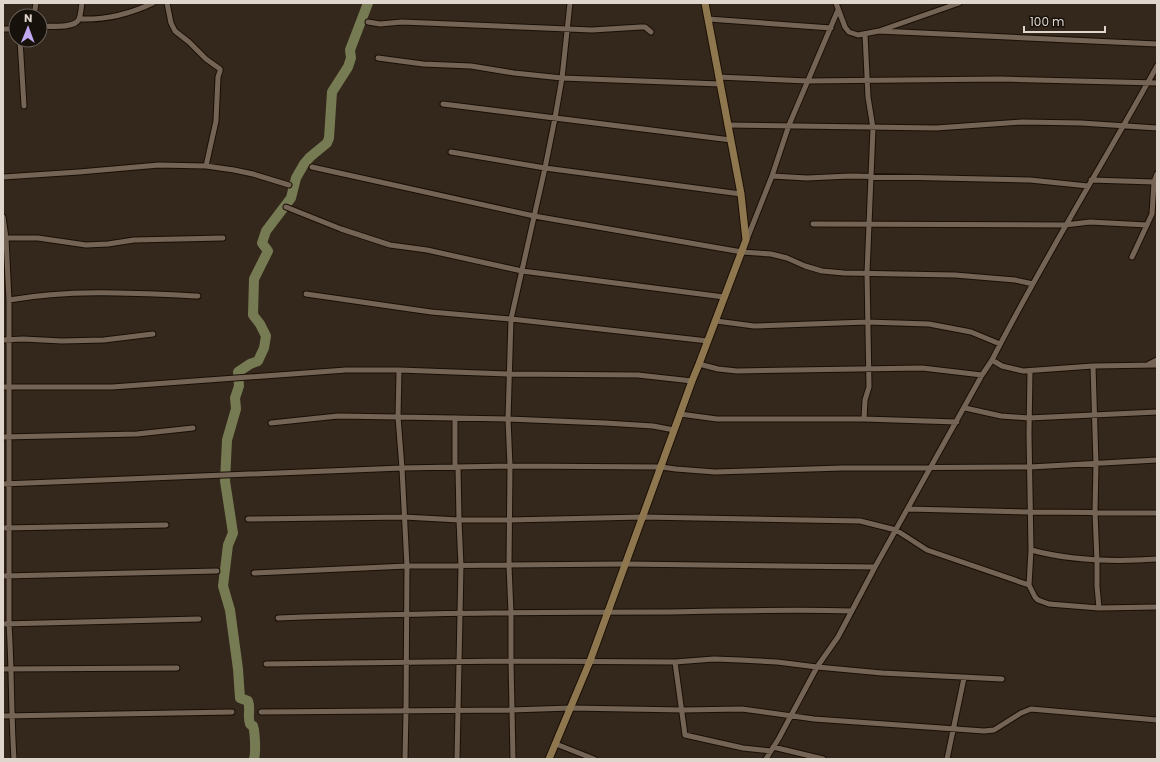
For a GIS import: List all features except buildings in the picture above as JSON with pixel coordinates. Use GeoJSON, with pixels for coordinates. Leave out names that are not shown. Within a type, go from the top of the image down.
{"type":"FeatureCollection","features":[{"type":"Feature","properties":{"kind":"street"},"geometry":{"type":"LineString","coordinates":[[48,26],[71,25],[77,23],[82,3]]}},
{"type":"Feature","properties":{"kind":"street"},"geometry":{"type":"LineString","coordinates":[[79,19],[110,17],[153,3]]}},
{"type":"Feature","properties":{"kind":"street"},"geometry":{"type":"LineString","coordinates":[[167,3],[171,23],[175,31],[189,42],[206,59],[220,69],[218,77],[216,121],[206,166]]}},
{"type":"Feature","properties":{"kind":"street"},"geometry":{"type":"LineString","coordinates":[[513,759],[510,661],[510,466],[508,419],[508,374],[511,319],[555,118],[562,78],[570,3]]}},
{"type":"Feature","properties":{"kind":"street"},"geometry":{"type":"LineString","coordinates":[[705,3],[741,194],[746,240]]}},
{"type":"Feature","properties":{"kind":"street"},"geometry":{"type":"LineString","coordinates":[[836,3],[842,20],[849,32],[858,35],[879,31],[959,3]]}},
{"type":"Feature","properties":{"kind":"street"},"geometry":{"type":"LineString","coordinates":[[549,759],[590,661],[692,381],[700,364],[724,297],[772,176],[789,125],[838,10]]}},
{"type":"Feature","properties":{"kind":"street"},"geometry":{"type":"LineString","coordinates":[[708,19],[831,28]]}},
{"type":"Feature","properties":{"kind":"street"},"geometry":{"type":"LineString","coordinates":[[368,22],[380,24],[402,22],[567,30],[645,27],[651,32]]}},
{"type":"Feature","properties":{"kind":"street"},"geometry":{"type":"LineString","coordinates":[[879,31],[1157,44]]}},
{"type":"Feature","properties":{"kind":"street"},"geometry":{"type":"LineString","coordinates":[[864,419],[865,400],[868,387],[867,274],[870,224],[872,128],[868,97],[865,34]]}},
{"type":"Feature","properties":{"kind":"street"},"geometry":{"type":"LineString","coordinates":[[20,48],[24,106]]}},
{"type":"Feature","properties":{"kind":"street"},"geometry":{"type":"LineString","coordinates":[[378,58],[423,64],[471,66],[514,73],[562,78],[719,81],[1000,79],[1157,83]]}},
{"type":"Feature","properties":{"kind":"street"},"geometry":{"type":"LineString","coordinates":[[766,759],[817,667],[838,637],[875,567],[982,375],[992,360],[1065,225],[1157,66]]}},
{"type":"Feature","properties":{"kind":"street"},"geometry":{"type":"LineString","coordinates":[[443,104],[730,140]]}},
{"type":"Feature","properties":{"kind":"street"},"geometry":{"type":"LineString","coordinates":[[728,125],[936,128],[1022,122],[1080,123],[1157,128]]}},
{"type":"Feature","properties":{"kind":"street"},"geometry":{"type":"LineString","coordinates":[[451,152],[545,168],[741,194]]}},
{"type":"Feature","properties":{"kind":"street"},"geometry":{"type":"LineString","coordinates":[[3,177],[152,165],[206,166],[254,174],[289,185]]}},
{"type":"Feature","properties":{"kind":"street"},"geometry":{"type":"LineString","coordinates":[[312,167],[534,216],[742,252],[771,254],[787,258],[805,266],[822,271],[867,274],[984,276],[1033,284]]}},
{"type":"Feature","properties":{"kind":"street"},"geometry":{"type":"LineString","coordinates":[[1132,257],[1152,214],[1154,182],[1157,174]]}},
{"type":"Feature","properties":{"kind":"street"},"geometry":{"type":"LineString","coordinates":[[772,176],[807,178],[850,176],[1030,180],[1088,186]]}},
{"type":"Feature","properties":{"kind":"street"},"geometry":{"type":"LineString","coordinates":[[1091,180],[1154,182]]}},
{"type":"Feature","properties":{"kind":"street"},"geometry":{"type":"LineString","coordinates":[[286,207],[341,229],[390,245],[427,250],[522,271],[724,297]]}},
{"type":"Feature","properties":{"kind":"street"},"geometry":{"type":"LineString","coordinates":[[3,217],[6,238],[4,248],[7,297],[6,340],[10,387],[9,624],[12,669],[11,716],[14,759]]}},
{"type":"Feature","properties":{"kind":"street"},"geometry":{"type":"LineString","coordinates":[[813,224],[1065,225],[1090,222],[1147,225]]}},
{"type":"Feature","properties":{"kind":"street"},"geometry":{"type":"LineString","coordinates":[[6,238],[38,238],[86,245],[108,244],[134,240],[224,238]]}},
{"type":"Feature","properties":{"kind":"street"},"geometry":{"type":"LineString","coordinates":[[7,297],[69,293],[130,293],[198,296]]}},
{"type":"Feature","properties":{"kind":"street"},"geometry":{"type":"LineString","coordinates":[[306,294],[431,312],[511,319],[708,341]]}},
{"type":"Feature","properties":{"kind":"street"},"geometry":{"type":"LineString","coordinates":[[716,321],[754,326],[867,322],[929,324],[970,332],[1000,344]]}},
{"type":"Feature","properties":{"kind":"street"},"geometry":{"type":"LineString","coordinates":[[6,340],[23,339],[62,342],[153,334]]}},
{"type":"Feature","properties":{"kind":"street"},"geometry":{"type":"LineString","coordinates":[[992,360],[1011,369],[1030,371],[1093,366],[1157,365]]}},
{"type":"Feature","properties":{"kind":"street"},"geometry":{"type":"LineString","coordinates":[[1146,365],[1157,360]]}},
{"type":"Feature","properties":{"kind":"street"},"geometry":{"type":"LineString","coordinates":[[700,364],[718,369],[738,371],[922,368],[982,375]]}},
{"type":"Feature","properties":{"kind":"street"},"geometry":{"type":"LineString","coordinates":[[1093,366],[1096,464],[1095,512],[1099,608]]}},
{"type":"Feature","properties":{"kind":"street"},"geometry":{"type":"LineString","coordinates":[[3,388],[112,388],[346,370],[399,370],[508,374],[638,375],[692,381]]}},
{"type":"Feature","properties":{"kind":"street"},"geometry":{"type":"LineString","coordinates":[[399,370],[398,417],[402,468],[406,566],[405,759]]}},
{"type":"Feature","properties":{"kind":"street"},"geometry":{"type":"LineString","coordinates":[[1030,371],[1029,418],[1031,550],[1029,585],[1034,597],[1049,604],[1099,608],[1157,607]]}},
{"type":"Feature","properties":{"kind":"street"},"geometry":{"type":"LineString","coordinates":[[964,408],[1001,416],[1029,418],[1157,412]]}},
{"type":"Feature","properties":{"kind":"street"},"geometry":{"type":"LineString","coordinates":[[680,414],[717,419],[864,419],[957,422]]}},
{"type":"Feature","properties":{"kind":"street"},"geometry":{"type":"LineString","coordinates":[[271,423],[338,416],[398,417],[605,423],[653,426],[674,430]]}},
{"type":"Feature","properties":{"kind":"street"},"geometry":{"type":"LineString","coordinates":[[455,418],[461,566],[459,613],[460,686],[457,759]]}},
{"type":"Feature","properties":{"kind":"street"},"geometry":{"type":"LineString","coordinates":[[3,436],[137,434],[193,428]]}},
{"type":"Feature","properties":{"kind":"street"},"geometry":{"type":"LineString","coordinates":[[3,484],[143,477],[199,477],[402,468],[510,466],[661,467],[715,472],[932,466],[1030,467],[1157,460]]}},
{"type":"Feature","properties":{"kind":"street"},"geometry":{"type":"LineString","coordinates":[[908,509],[1157,513]]}},
{"type":"Feature","properties":{"kind":"street"},"geometry":{"type":"LineString","coordinates":[[248,519],[404,517],[459,520],[509,520],[643,516],[860,521],[896,530],[927,550],[1029,585]]}},
{"type":"Feature","properties":{"kind":"street"},"geometry":{"type":"LineString","coordinates":[[3,528],[166,525]]}},
{"type":"Feature","properties":{"kind":"street"},"geometry":{"type":"LineString","coordinates":[[1031,550],[1097,561],[1157,559]]}},
{"type":"Feature","properties":{"kind":"street"},"geometry":{"type":"LineString","coordinates":[[254,573],[406,566],[625,564],[875,567]]}},
{"type":"Feature","properties":{"kind":"street"},"geometry":{"type":"LineString","coordinates":[[3,576],[217,571]]}},
{"type":"Feature","properties":{"kind":"street"},"geometry":{"type":"LineString","coordinates":[[278,618],[406,613],[803,610],[852,611]]}},
{"type":"Feature","properties":{"kind":"street"},"geometry":{"type":"LineString","coordinates":[[3,624],[199,619]]}},
{"type":"Feature","properties":{"kind":"street"},"geometry":{"type":"LineString","coordinates":[[266,664],[510,661],[675,662],[691,660],[740,660],[964,678],[1002,679]]}},
{"type":"Feature","properties":{"kind":"street"},"geometry":{"type":"LineString","coordinates":[[675,662],[683,710],[685,735],[742,748],[772,749],[823,759]]}},
{"type":"Feature","properties":{"kind":"street"},"geometry":{"type":"LineString","coordinates":[[3,669],[177,668]]}},
{"type":"Feature","properties":{"kind":"street"},"geometry":{"type":"LineString","coordinates":[[947,759],[964,678]]}},
{"type":"Feature","properties":{"kind":"street"},"geometry":{"type":"LineString","coordinates":[[261,712],[458,711],[571,708],[683,710],[742,709],[790,717],[953,729],[994,730],[1031,708],[1157,720]]}},
{"type":"Feature","properties":{"kind":"street"},"geometry":{"type":"LineString","coordinates":[[3,716],[232,712]]}},
{"type":"Feature","properties":{"kind":"street"},"geometry":{"type":"LineString","coordinates":[[556,744],[594,759]]}},
{"type":"Feature","properties":{"kind":"waterway"},"geometry":{"type":"LineString","coordinates":[[254,759],[254,729],[249,721],[248,701],[240,698],[238,669],[230,610],[223,586],[228,545],[233,533],[225,481],[227,440],[236,409],[235,398],[239,386],[238,372],[250,364],[258,361],[264,348],[266,336],[260,324],[253,315],[254,279],[268,251],[262,243],[266,231],[291,198],[296,178],[304,164],[327,143],[329,138],[332,92],[348,67],[351,58],[350,50],[368,3]]}}]}
